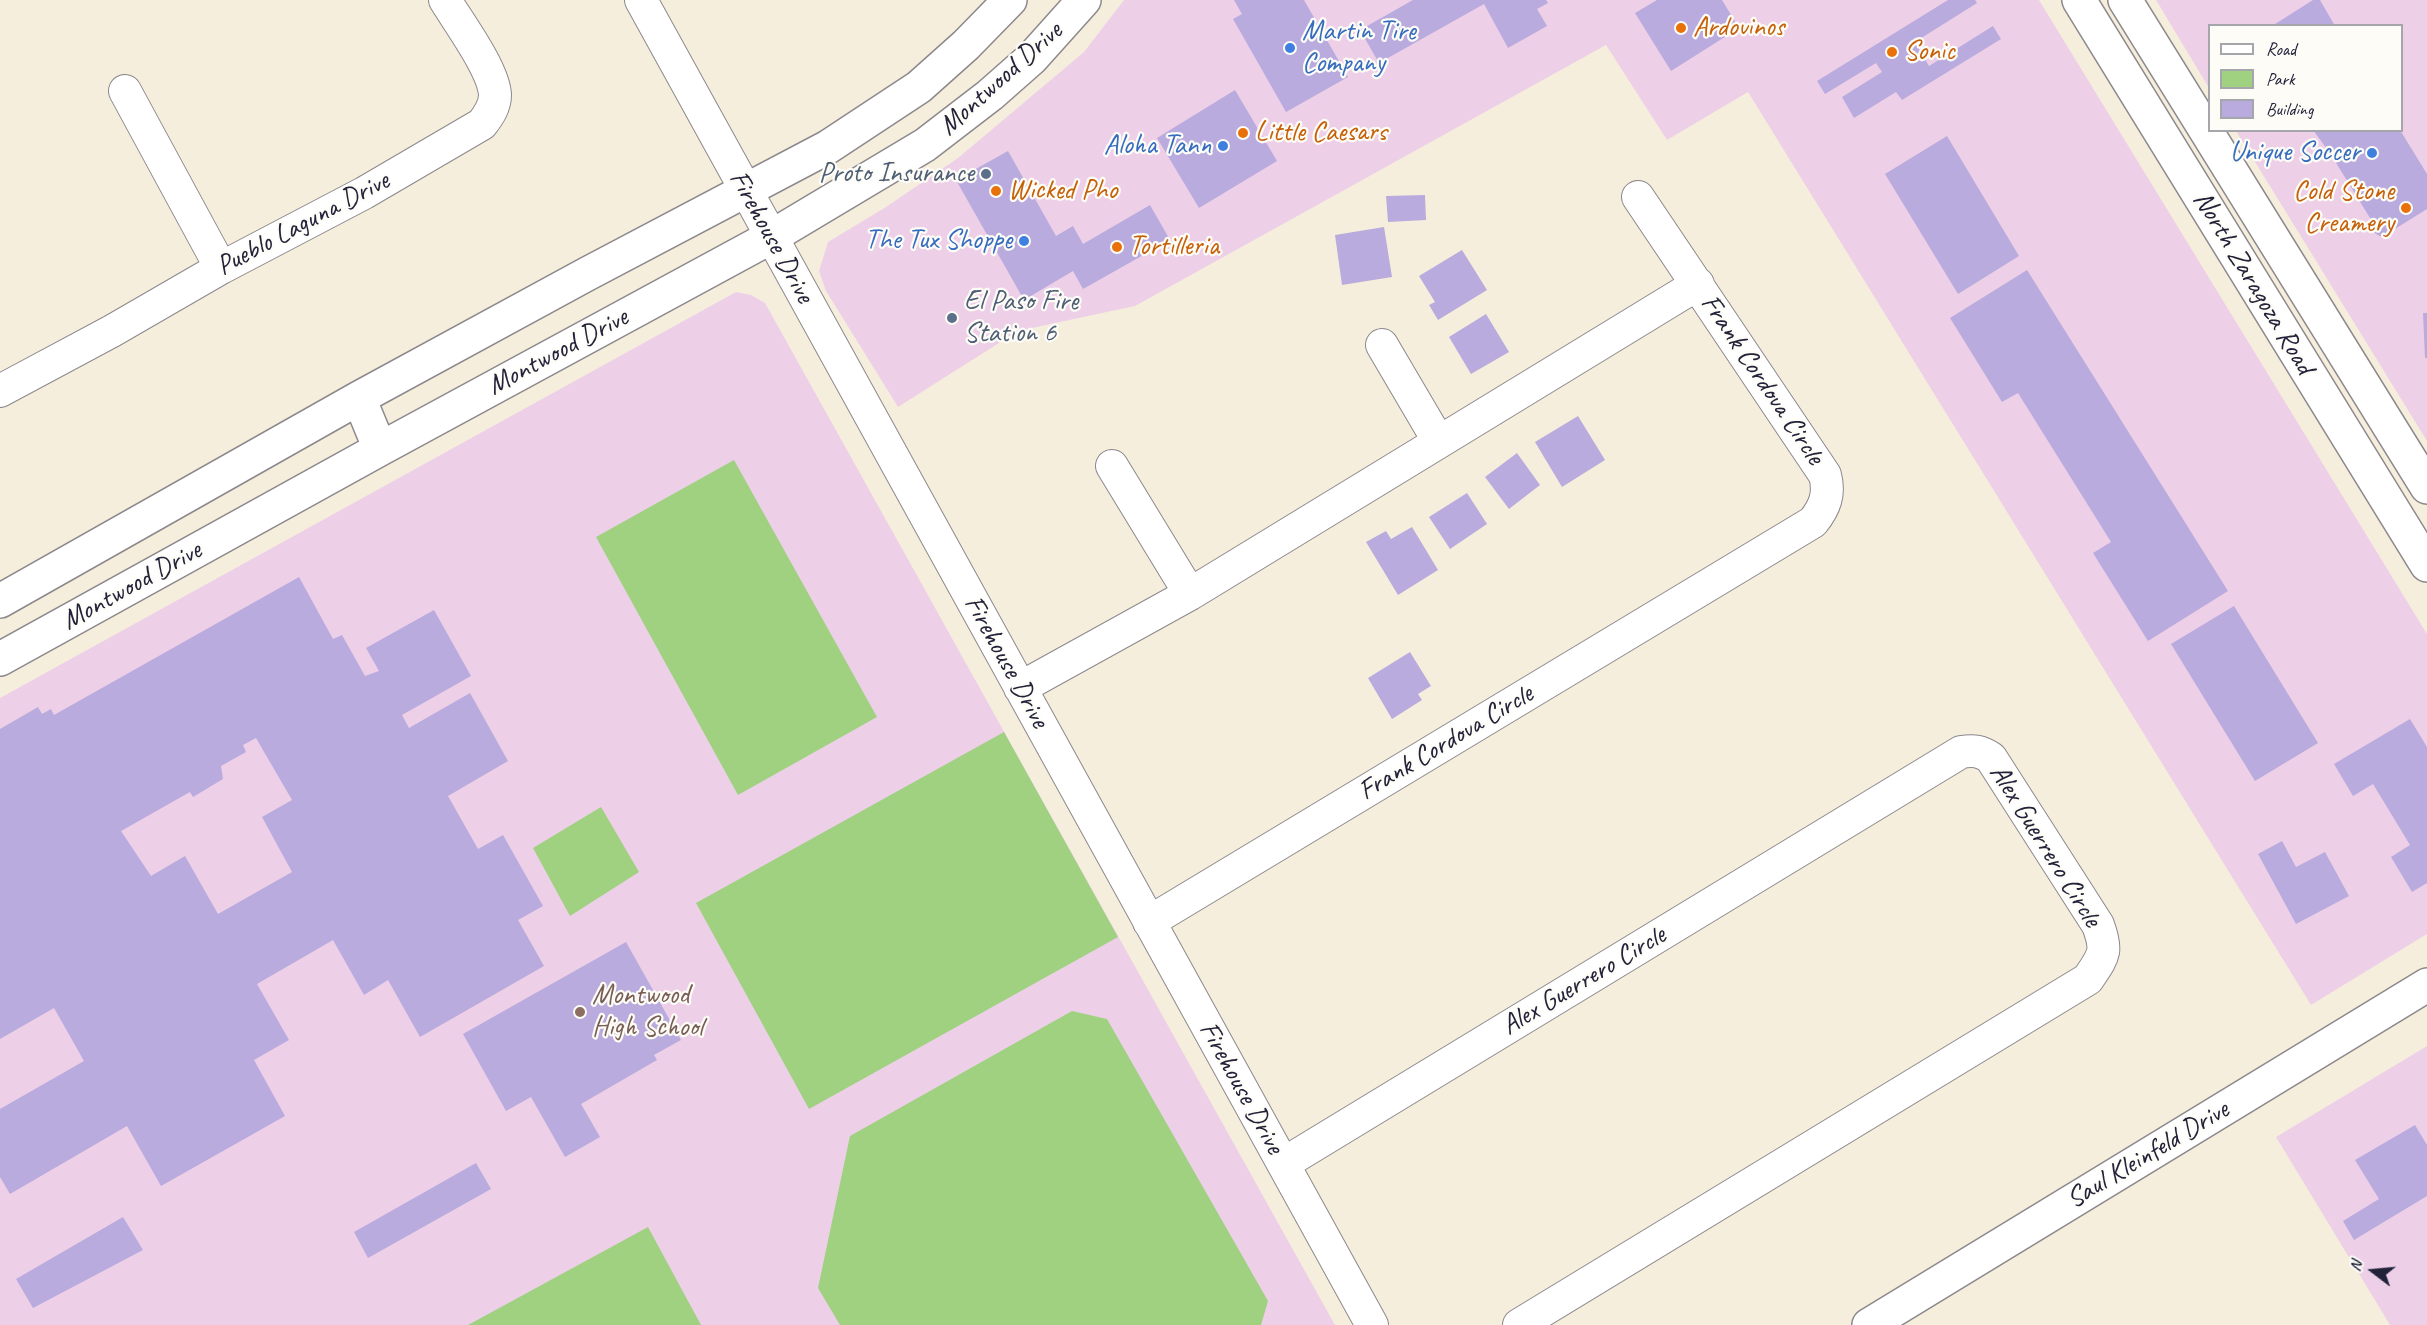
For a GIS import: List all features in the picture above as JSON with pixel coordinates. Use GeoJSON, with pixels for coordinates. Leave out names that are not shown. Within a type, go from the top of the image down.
{"type":"FeatureCollection","features":[{"type":"Feature","properties":{"kind":"main road","name":"Montwood Drive"},"geometry":{"type":"LineString","coordinates":[[0,601],[359,399],[587,274],[828,147],[919,87],[966,45],[1010,0]]}},
{"type":"Feature","properties":{"kind":"main road","name":"Montwood Drive"},"geometry":{"type":"LineString","coordinates":[[0,659],[380,448],[771,237],[925,145],[990,95],[1032,58],[1084,0]]}},
{"type":"Feature","properties":{"kind":"main road","name":"North Zaragoza Road"},"geometry":{"type":"LineString","coordinates":[[2079,0],[2288,343],[2427,565]]}},
{"type":"Feature","properties":{"kind":"main road","name":"North Zaragoza Road"},"geometry":{"type":"LineString","coordinates":[[2125,0],[2427,487]]}},
{"type":"Feature","properties":{"kind":"main road"},"geometry":{"type":"LineString","coordinates":[[2209,212],[2235,226],[2286,301],[2296,304],[2314,304]]}},
{"type":"Feature","properties":{"kind":"main road"},"geometry":{"type":"LineString","coordinates":[[2288,343],[2316,350],[2338,380],[2381,413]]}},
{"type":"Feature","properties":{"kind":"main road"},"geometry":{"type":"LineString","coordinates":[[359,399],[380,448]]}},
{"type":"Feature","properties":{"kind":"main road","name":"Saul Kleinfeld Drive"},"geometry":{"type":"LineString","coordinates":[[1869,1325],[2427,985]]}},
{"type":"Feature","properties":{"kind":"street","name":"Pueblo Laguna Drive"},"geometry":{"type":"LineString","coordinates":[[0,391],[112,332],[220,268],[364,193],[482,124],[492,111],[495,97],[493,79],[445,0]]}},
{"type":"Feature","properties":{"kind":"street","name":"Firehouse Drive"},"geometry":{"type":"LineString","coordinates":[[641,0],[1371,1325]]}},
{"type":"Feature","properties":{"kind":"street"},"geometry":{"type":"LineString","coordinates":[[125,91],[220,268]]}},
{"type":"Feature","properties":{"kind":"street"},"geometry":{"type":"LineString","coordinates":[[1638,197],[1698,284]]}},
{"type":"Feature","properties":{"kind":"street","name":"Frank Cordova Circle"},"geometry":{"type":"LineString","coordinates":[[1020,688],[1190,594],[1698,284],[1825,475],[1827,496],[1823,509],[1813,522],[1149,922]]}},
{"type":"Feature","properties":{"kind":"street"},"geometry":{"type":"LineString","coordinates":[[1382,345],[1439,442]]}},
{"type":"Feature","properties":{"kind":"street"},"geometry":{"type":"LineString","coordinates":[[1112,466],[1190,594]]}},
{"type":"Feature","properties":{"kind":"street","name":"Alex Guerrero Circle"},"geometry":{"type":"LineString","coordinates":[[1283,1164],[1961,752],[1973,750],[1982,752],[1991,758],[2098,925],[2105,944],[2100,961],[2088,979],[1519,1325]]}},
{"type":"Feature","properties":{"kind":"shaded area"},"geometry":{"type":"Polygon","coordinates":[[[1124,0],[2039,0],[2427,634],[2427,934],[2311,1005],[1748,92],[1667,140],[1606,45],[1135,306],[1018,331],[898,407],[826,291],[819,271],[828,242],[886,207],[958,158],[1084,52],[1124,0]]]}},
{"type":"Feature","properties":{"kind":"shaded area"},"geometry":{"type":"Polygon","coordinates":[[[2156,0],[2427,0],[2427,441],[2237,132],[2403,132],[2403,24],[2208,24],[2208,86],[2156,0]]]}},
{"type":"Feature","properties":{"kind":"shaded area","name":"Montwood High School"},"geometry":{"type":"Polygon","coordinates":[[[736,292],[751,295],[765,303],[1335,1325],[0,1325],[0,698],[736,292]]]}},
{"type":"Feature","properties":{"kind":"shaded area"},"geometry":{"type":"Polygon","coordinates":[[[2427,1046],[2427,1325],[2390,1325],[2276,1137],[2427,1046]]]}},
{"type":"Feature","properties":{"kind":"green space"},"geometry":{"type":"Polygon","coordinates":[[[734,460],[877,717],[738,795],[596,537],[734,460]]]}},
{"type":"Feature","properties":{"kind":"green space"},"geometry":{"type":"Polygon","coordinates":[[[1004,732],[1118,937],[809,1109],[696,903],[1004,732]]]}},
{"type":"Feature","properties":{"kind":"green space"},"geometry":{"type":"Polygon","coordinates":[[[601,807],[639,872],[570,916],[533,848],[601,807]]]}},
{"type":"Feature","properties":{"kind":"green space"},"geometry":{"type":"Polygon","coordinates":[[[1072,1011],[1107,1019],[1268,1301],[1261,1325],[840,1325],[818,1288],[850,1136],[1072,1011]]]}},
{"type":"Feature","properties":{"kind":"green space"},"geometry":{"type":"Polygon","coordinates":[[[648,1227],[701,1325],[468,1325],[648,1227]]]}},
{"type":"Feature","properties":{"kind":"building","name":"Martin Tire Company"},"geometry":{"type":"Polygon","coordinates":[[[1234,0],[1304,0],[1348,77],[1286,112],[1233,19],[1242,14],[1234,0]]]}},
{"type":"Feature","properties":{"kind":"building"},"geometry":{"type":"Polygon","coordinates":[[[1413,0],[1546,0],[1548,3],[1537,9],[1547,26],[1508,48],[1484,4],[1379,63],[1360,30],[1413,0]]]}},
{"type":"Feature","properties":{"kind":"building"},"geometry":{"type":"Polygon","coordinates":[[[1657,0],[1722,0],[1739,28],[1671,71],[1635,13],[1657,0]]]}},
{"type":"Feature","properties":{"kind":"building","name":"Sonic"},"geometry":{"type":"Polygon","coordinates":[[[1948,0],[1975,0],[1977,3],[1915,42],[1929,66],[1993,26],[2001,39],[1902,100],[1896,92],[1854,118],[1842,97],[1882,72],[1876,63],[1825,94],[1817,81],[1948,0]]]}},
{"type":"Feature","properties":{"kind":"building"},"geometry":{"type":"Polygon","coordinates":[[[2313,0],[2320,0],[2334,24],[2275,24],[2313,0]]]}},
{"type":"Feature","properties":{"kind":"building"},"geometry":{"type":"Polygon","coordinates":[[[1235,90],[1277,161],[1199,208],[1157,138],[1235,90]]]}},
{"type":"Feature","properties":{"kind":"building"},"geometry":{"type":"Polygon","coordinates":[[[2314,132],[2401,132],[2427,174],[2427,209],[2382,237],[2376,234],[2372,230],[2370,218],[2314,132]]]}},
{"type":"Feature","properties":{"kind":"building"},"geometry":{"type":"Polygon","coordinates":[[[1947,136],[2019,256],[1958,294],[1885,174],[1947,136]]]}},
{"type":"Feature","properties":{"kind":"building"},"geometry":{"type":"Polygon","coordinates":[[[1008,151],[1056,236],[1073,226],[1083,244],[1150,205],[1170,240],[1083,289],[1073,271],[1024,300],[956,180],[1008,151]]]}},
{"type":"Feature","properties":{"kind":"building"},"geometry":{"type":"Polygon","coordinates":[[[1425,195],[1426,220],[1388,222],[1386,196],[1425,195]]]}},
{"type":"Feature","properties":{"kind":"building"},"geometry":{"type":"Polygon","coordinates":[[[1384,227],[1392,277],[1342,285],[1335,235],[1384,227]]]}},
{"type":"Feature","properties":{"kind":"building"},"geometry":{"type":"Polygon","coordinates":[[[1462,250],[1487,290],[1438,320],[1429,305],[1435,302],[1419,276],[1462,250]]]}},
{"type":"Feature","properties":{"kind":"building"},"geometry":{"type":"Polygon","coordinates":[[[2027,270],[2228,591],[2148,641],[2093,553],[2111,542],[2018,393],[2002,402],[1950,318],[2027,270]]]}},
{"type":"Feature","properties":{"kind":"building"},"geometry":{"type":"Polygon","coordinates":[[[2423,313],[2427,313],[2427,358],[2425,358],[2423,313]]]}},
{"type":"Feature","properties":{"kind":"building"},"geometry":{"type":"Polygon","coordinates":[[[1486,314],[1509,352],[1471,374],[1449,337],[1486,314]]]}},
{"type":"Feature","properties":{"kind":"building"},"geometry":{"type":"Polygon","coordinates":[[[1578,416],[1605,460],[1562,487],[1535,442],[1578,416]]]}},
{"type":"Feature","properties":{"kind":"building"},"geometry":{"type":"Polygon","coordinates":[[[1517,453],[1540,485],[1509,509],[1485,477],[1517,453]]]}},
{"type":"Feature","properties":{"kind":"building"},"geometry":{"type":"Polygon","coordinates":[[[1467,493],[1487,524],[1450,549],[1429,517],[1467,493]]]}},
{"type":"Feature","properties":{"kind":"building"},"geometry":{"type":"Polygon","coordinates":[[[1412,527],[1438,570],[1398,595],[1366,542],[1386,531],[1391,539],[1412,527]]]}},
{"type":"Feature","properties":{"kind":"building"},"geometry":{"type":"Polygon","coordinates":[[[299,577],[333,639],[342,635],[365,676],[379,671],[366,648],[434,610],[471,676],[402,715],[409,728],[470,693],[508,761],[448,796],[478,849],[503,835],[543,906],[518,920],[544,966],[420,1037],[388,980],[364,995],[333,940],[257,984],[289,1040],[254,1060],[285,1116],[161,1186],[127,1126],[10,1194],[0,1177],[0,1109],[84,1061],[54,1008],[0,1039],[0,729],[38,707],[42,714],[51,709],[54,715],[299,577]],[[256,738],[243,745],[246,752],[221,766],[223,779],[193,797],[190,792],[121,831],[151,876],[185,856],[218,914],[292,872],[262,817],[292,800],[256,738]]]}},
{"type":"Feature","properties":{"kind":"building"},"geometry":{"type":"Polygon","coordinates":[[[2234,606],[2318,743],[2255,781],[2171,644],[2234,606]]]}},
{"type":"Feature","properties":{"kind":"building"},"geometry":{"type":"Polygon","coordinates":[[[1410,652],[1431,686],[1418,694],[1422,700],[1392,719],[1368,678],[1410,652]]]}},
{"type":"Feature","properties":{"kind":"building"},"geometry":{"type":"Polygon","coordinates":[[[2410,719],[2427,747],[2427,883],[2412,892],[2391,857],[2410,845],[2373,784],[2353,796],[2334,764],[2410,719]]]}},
{"type":"Feature","properties":{"kind":"building"},"geometry":{"type":"Polygon","coordinates":[[[2282,841],[2296,867],[2325,852],[2349,896],[2296,924],[2258,854],[2282,841]]]}},
{"type":"Feature","properties":{"kind":"building"},"geometry":{"type":"Polygon","coordinates":[[[626,942],[681,1040],[654,1055],[657,1060],[581,1104],[600,1137],[565,1157],[531,1097],[506,1111],[463,1034],[626,942]]]}},
{"type":"Feature","properties":{"kind":"building"},"geometry":{"type":"Polygon","coordinates":[[[2415,1125],[2427,1145],[2427,1196],[2354,1240],[2343,1221],[2379,1199],[2355,1160],[2415,1125]]]}},
{"type":"Feature","properties":{"kind":"building"},"geometry":{"type":"Polygon","coordinates":[[[476,1163],[491,1189],[368,1258],[354,1232],[476,1163]]]}},
{"type":"Feature","properties":{"kind":"building"},"geometry":{"type":"Polygon","coordinates":[[[123,1217],[143,1250],[33,1308],[16,1279],[123,1217]]]}},
{"type":"Feature","properties":{"kind":"place","name":"Ardovinos"},"geometry":{"type":"Point","coordinates":[1681,28]}},
{"type":"Feature","properties":{"kind":"place","name":"Martin Tire Company"},"geometry":{"type":"Point","coordinates":[1290,48]}},
{"type":"Feature","properties":{"kind":"place","name":"Sonic"},"geometry":{"type":"Point","coordinates":[1892,52]}},
{"type":"Feature","properties":{"kind":"place","name":"Little Caesars"},"geometry":{"type":"Point","coordinates":[1243,133]}},
{"type":"Feature","properties":{"kind":"place","name":"Aloha Tann"},"geometry":{"type":"Point","coordinates":[1223,146]}},
{"type":"Feature","properties":{"kind":"place","name":"Unique Soccer"},"geometry":{"type":"Point","coordinates":[2372,153]}},
{"type":"Feature","properties":{"kind":"place","name":"Proto Insurance"},"geometry":{"type":"Point","coordinates":[986,174]}},
{"type":"Feature","properties":{"kind":"place","name":"Wicked Pho"},"geometry":{"type":"Point","coordinates":[996,191]}},
{"type":"Feature","properties":{"kind":"place","name":"Cold Stone Creamery"},"geometry":{"type":"Point","coordinates":[2406,208]}},
{"type":"Feature","properties":{"kind":"place","name":"The Tux Shoppe"},"geometry":{"type":"Point","coordinates":[1024,241]}},
{"type":"Feature","properties":{"kind":"place","name":"Tortilleria"},"geometry":{"type":"Point","coordinates":[1117,247]}},
{"type":"Feature","properties":{"kind":"place","name":"El Paso Fire Station 6"},"geometry":{"type":"Point","coordinates":[952,318]}},
{"type":"Feature","properties":{"kind":"place","name":"Montwood High School"},"geometry":{"type":"Point","coordinates":[580,1012]}}]}
